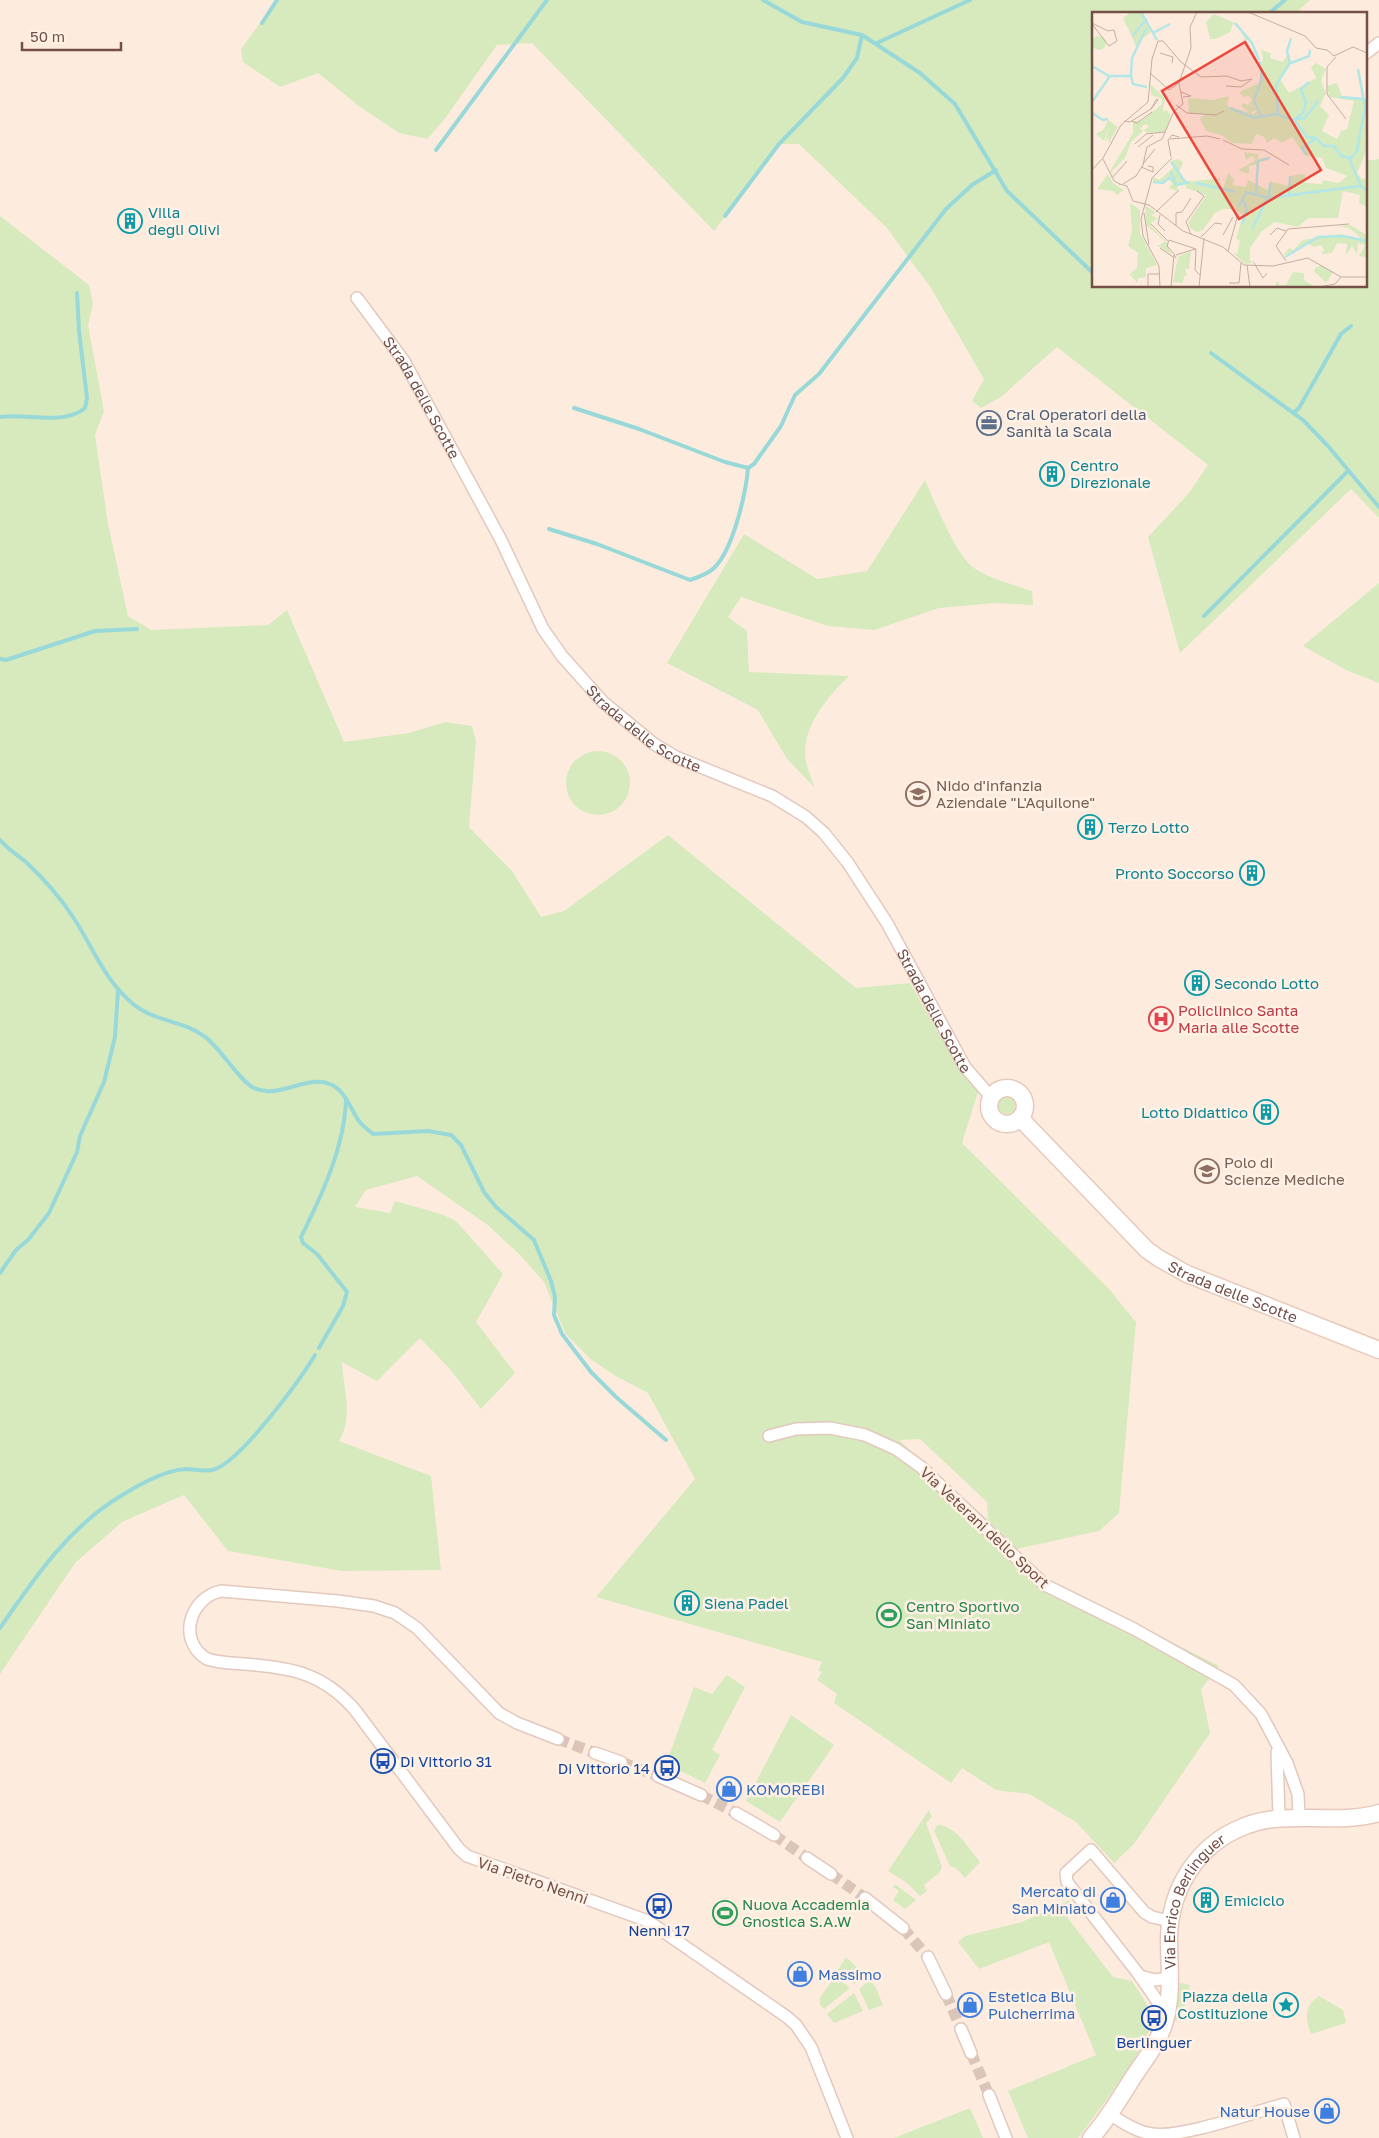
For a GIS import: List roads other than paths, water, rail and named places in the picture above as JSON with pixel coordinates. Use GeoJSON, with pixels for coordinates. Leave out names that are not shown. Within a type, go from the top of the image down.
{"type":"FeatureCollection","features":[{"type":"Feature","properties":{"kind":"street"},"geometry":{"type":"LineString","coordinates":[[1366,53],[1379,43]]}},
{"type":"Feature","properties":{"kind":"street","name":"Strada delle Scotte"},"geometry":{"type":"LineString","coordinates":[[357,298],[404,361],[501,540],[543,629],[562,656],[609,707],[654,744],[685,761],[772,796],[806,817],[824,833],[848,863],[887,924],[965,1067],[991,1097],[989,1108],[994,1118],[999,1122],[1010,1123],[1020,1118],[1148,1250],[1160,1260],[1187,1274],[1379,1350]]}},
{"type":"Feature","properties":{"kind":"street"},"geometry":{"type":"LineString","coordinates":[[991,1097],[1002,1088],[1017,1091],[1025,1104],[1020,1118]]}},
{"type":"Feature","properties":{"kind":"street","name":"Via Veterani dello Sport"},"geometry":{"type":"LineString","coordinates":[[769,1436],[806,1427],[842,1429],[872,1437],[902,1452],[1038,1580],[1050,1589],[1134,1629],[1209,1669],[1234,1685],[1261,1714],[1276,1743],[1298,1794],[1299,1817]]}},
{"type":"Feature","properties":{"kind":"street","name":"Via Pietro Nenni"},"geometry":{"type":"LineString","coordinates":[[558,1739],[517,1724],[499,1713],[417,1628],[404,1618],[383,1608],[338,1601],[221,1591],[206,1597],[192,1615],[189,1636],[194,1648],[207,1659],[295,1670],[320,1680],[338,1691],[355,1710],[459,1849],[467,1856],[648,1921],[792,2020],[811,2047],[847,2138]]}},
{"type":"Feature","properties":{"kind":"street","name":"Via Veterani dello Sport"},"geometry":{"type":"LineString","coordinates":[[1276,1743],[1280,1774],[1279,1818]]}},
{"type":"Feature","properties":{"kind":"street"},"geometry":{"type":"LineString","coordinates":[[595,1753],[621,1762]]}},
{"type":"Feature","properties":{"kind":"street"},"geometry":{"type":"LineString","coordinates":[[658,1776],[701,1795]]}},
{"type":"Feature","properties":{"kind":"street","name":"Via Enrico Berlinguer"},"geometry":{"type":"LineString","coordinates":[[1091,2138],[1110,2114],[1159,2036],[1166,2015],[1170,1921],[1180,1886],[1192,1865],[1205,1851],[1235,1830],[1257,1822],[1299,1817],[1351,1818],[1379,1813]]}},
{"type":"Feature","properties":{"kind":"street"},"geometry":{"type":"LineString","coordinates":[[736,1814],[774,1835]]}},
{"type":"Feature","properties":{"kind":"street"},"geometry":{"type":"LineString","coordinates":[[1166,2015],[1140,1976],[1067,1882],[1066,1873],[1092,1850],[1144,1912],[1152,1917],[1170,1921]]}},
{"type":"Feature","properties":{"kind":"street"},"geometry":{"type":"LineString","coordinates":[[807,1858],[831,1874]]}},
{"type":"Feature","properties":{"kind":"street"},"geometry":{"type":"LineString","coordinates":[[865,1898],[903,1928]]}},
{"type":"Feature","properties":{"kind":"street"},"geometry":{"type":"LineString","coordinates":[[928,1957],[946,1994]]}},
{"type":"Feature","properties":{"kind":"street"},"geometry":{"type":"LineString","coordinates":[[1140,1976],[1155,1980],[1169,1978]]}},
{"type":"Feature","properties":{"kind":"street"},"geometry":{"type":"LineString","coordinates":[[961,2029],[971,2053]]}},
{"type":"Feature","properties":{"kind":"street"},"geometry":{"type":"LineString","coordinates":[[988,2095],[1006,2138]]}},
{"type":"Feature","properties":{"kind":"street"},"geometry":{"type":"LineString","coordinates":[[1110,2114],[1139,2130],[1164,2135],[1185,2132],[1284,2104],[1294,2138]]}},
{"type":"Feature","properties":{"kind":"waterway"},"geometry":{"type":"LineString","coordinates":[[262,23],[277,0]]}},
{"type":"Feature","properties":{"kind":"waterway"},"geometry":{"type":"LineString","coordinates":[[436,150],[547,0]]}},
{"type":"Feature","properties":{"kind":"waterway"},"geometry":{"type":"LineString","coordinates":[[763,0],[802,22],[862,35],[920,73],[955,104],[1007,191],[1092,272]]}},
{"type":"Feature","properties":{"kind":"waterway"},"geometry":{"type":"LineString","coordinates":[[877,43],[970,0]]}},
{"type":"Feature","properties":{"kind":"waterway"},"geometry":{"type":"LineString","coordinates":[[1270,12],[1285,0]]}},
{"type":"Feature","properties":{"kind":"waterway"},"geometry":{"type":"LineString","coordinates":[[725,216],[779,144],[843,78],[857,58],[862,35]]}},
{"type":"Feature","properties":{"kind":"waterway"},"geometry":{"type":"LineString","coordinates":[[549,529],[597,544],[690,580],[712,570],[721,560],[733,535],[745,492],[748,468],[754,464],[781,426],[795,395],[819,374],[946,209],[972,185],[996,170]]}},
{"type":"Feature","properties":{"kind":"waterway"},"geometry":{"type":"LineString","coordinates":[[0,417],[56,418],[76,413],[85,408],[87,398],[79,331],[77,293]]}},
{"type":"Feature","properties":{"kind":"waterway"},"geometry":{"type":"LineString","coordinates":[[1293,413],[1299,408],[1341,334],[1351,326]]}},
{"type":"Feature","properties":{"kind":"waterway"},"geometry":{"type":"LineString","coordinates":[[1211,353],[1303,420],[1328,446],[1379,507]]}},
{"type":"Feature","properties":{"kind":"waterway"},"geometry":{"type":"LineString","coordinates":[[574,408],[639,429],[725,462],[748,468]]}},
{"type":"Feature","properties":{"kind":"waterway"},"geometry":{"type":"LineString","coordinates":[[1204,616],[1348,471]]}},
{"type":"Feature","properties":{"kind":"waterway"},"geometry":{"type":"LineString","coordinates":[[0,659],[6,660],[95,631],[137,629]]}},
{"type":"Feature","properties":{"kind":"waterway"},"geometry":{"type":"LineString","coordinates":[[0,840],[26,862],[57,895],[73,917],[107,974],[123,995],[141,1010],[187,1027],[204,1036],[242,1078],[254,1088],[273,1091],[313,1082],[323,1082],[332,1085],[341,1092],[360,1123],[373,1134],[428,1131],[451,1135],[461,1145],[484,1192],[496,1207],[534,1240],[551,1281],[555,1297],[554,1315],[562,1334],[591,1372],[616,1397],[666,1440]]}},
{"type":"Feature","properties":{"kind":"waterway"},"geometry":{"type":"LineString","coordinates":[[0,1273],[16,1250],[28,1240],[49,1213],[77,1152],[80,1136],[104,1082],[115,1037],[118,991]]}},
{"type":"Feature","properties":{"kind":"waterway"},"geometry":{"type":"LineString","coordinates":[[319,1348],[343,1306],[347,1292],[317,1254],[303,1243],[301,1237],[324,1188],[337,1153],[345,1117],[346,1099]]}},
{"type":"Feature","properties":{"kind":"waterway"},"geometry":{"type":"LineString","coordinates":[[0,1628],[39,1573],[83,1524],[119,1497],[160,1475],[186,1469],[212,1470],[223,1465],[268,1420],[315,1355]]}},
{"type":"Feature","properties":{"kind":"tunnel"},"geometry":{"type":"LineString","coordinates":[[558,1739],[595,1753]]}},
{"type":"Feature","properties":{"kind":"tunnel"},"geometry":{"type":"LineString","coordinates":[[621,1762],[658,1776]]}},
{"type":"Feature","properties":{"kind":"tunnel"},"geometry":{"type":"LineString","coordinates":[[701,1795],[736,1813]]}},
{"type":"Feature","properties":{"kind":"tunnel"},"geometry":{"type":"LineString","coordinates":[[774,1835],[807,1858]]}},
{"type":"Feature","properties":{"kind":"tunnel"},"geometry":{"type":"LineString","coordinates":[[831,1874],[865,1898]]}},
{"type":"Feature","properties":{"kind":"tunnel"},"geometry":{"type":"LineString","coordinates":[[903,1928],[928,1957]]}},
{"type":"Feature","properties":{"kind":"tunnel"},"geometry":{"type":"LineString","coordinates":[[946,1994],[961,2029]]}},
{"type":"Feature","properties":{"kind":"tunnel"},"geometry":{"type":"LineString","coordinates":[[971,2053],[989,2095]]}},
{"type":"Feature","properties":{"kind":"place","name":"Villa degli Olivi"},"geometry":{"type":"Point","coordinates":[130,221]}},
{"type":"Feature","properties":{"kind":"place","name":"Cral Operatori della Sanità la Scala"},"geometry":{"type":"Point","coordinates":[989,423]}},
{"type":"Feature","properties":{"kind":"place","name":"Centro Direzionale"},"geometry":{"type":"Point","coordinates":[1052,474]}},
{"type":"Feature","properties":{"kind":"place","name":"Nido d'infanzia Aziendale \"L'Aquilone\""},"geometry":{"type":"Point","coordinates":[918,794]}},
{"type":"Feature","properties":{"kind":"place","name":"Terzo Lotto"},"geometry":{"type":"Point","coordinates":[1090,827]}},
{"type":"Feature","properties":{"kind":"place","name":"Pronto Soccorso"},"geometry":{"type":"Point","coordinates":[1252,873]}},
{"type":"Feature","properties":{"kind":"place","name":"Secondo Lotto"},"geometry":{"type":"Point","coordinates":[1197,983]}},
{"type":"Feature","properties":{"kind":"place","name":"Policlinico Santa Maria alle Scotte"},"geometry":{"type":"Point","coordinates":[1161,1019]}},
{"type":"Feature","properties":{"kind":"place","name":"Lotto Didattico"},"geometry":{"type":"Point","coordinates":[1266,1112]}},
{"type":"Feature","properties":{"kind":"place","name":"Polo di Scienze Mediche"},"geometry":{"type":"Point","coordinates":[1207,1171]}},
{"type":"Feature","properties":{"kind":"place","name":"Siena Padel"},"geometry":{"type":"Point","coordinates":[687,1603]}},
{"type":"Feature","properties":{"kind":"place","name":"Centro Sportivo San Miniato"},"geometry":{"type":"Point","coordinates":[889,1615]}},
{"type":"Feature","properties":{"kind":"place","name":"Di Vittorio 31"},"geometry":{"type":"Point","coordinates":[383,1761]}},
{"type":"Feature","properties":{"kind":"place","name":"Di Vittorio 14"},"geometry":{"type":"Point","coordinates":[667,1768]}},
{"type":"Feature","properties":{"kind":"place","name":"KOMOREBI"},"geometry":{"type":"Point","coordinates":[729,1789]}},
{"type":"Feature","properties":{"kind":"place","name":"Mercato di San Miniato"},"geometry":{"type":"Point","coordinates":[1113,1900]}},
{"type":"Feature","properties":{"kind":"place","name":"Emiciclo"},"geometry":{"type":"Point","coordinates":[1206,1900]}},
{"type":"Feature","properties":{"kind":"place","name":"Nenni 17"},"geometry":{"type":"Point","coordinates":[659,1906]}},
{"type":"Feature","properties":{"kind":"place","name":"Nuova Accademia Gnostica S.A.W"},"geometry":{"type":"Point","coordinates":[725,1913]}},
{"type":"Feature","properties":{"kind":"place","name":"Massimo"},"geometry":{"type":"Point","coordinates":[800,1974]}},
{"type":"Feature","properties":{"kind":"place","name":"Estetica Blu Pulcherrima"},"geometry":{"type":"Point","coordinates":[970,2005]}},
{"type":"Feature","properties":{"kind":"place","name":"Piazza della Costituzione"},"geometry":{"type":"Point","coordinates":[1286,2005]}},
{"type":"Feature","properties":{"kind":"place","name":"Berlinguer"},"geometry":{"type":"Point","coordinates":[1154,2018]}},
{"type":"Feature","properties":{"kind":"place","name":"Natur House"},"geometry":{"type":"Point","coordinates":[1327,2111]}}]}
